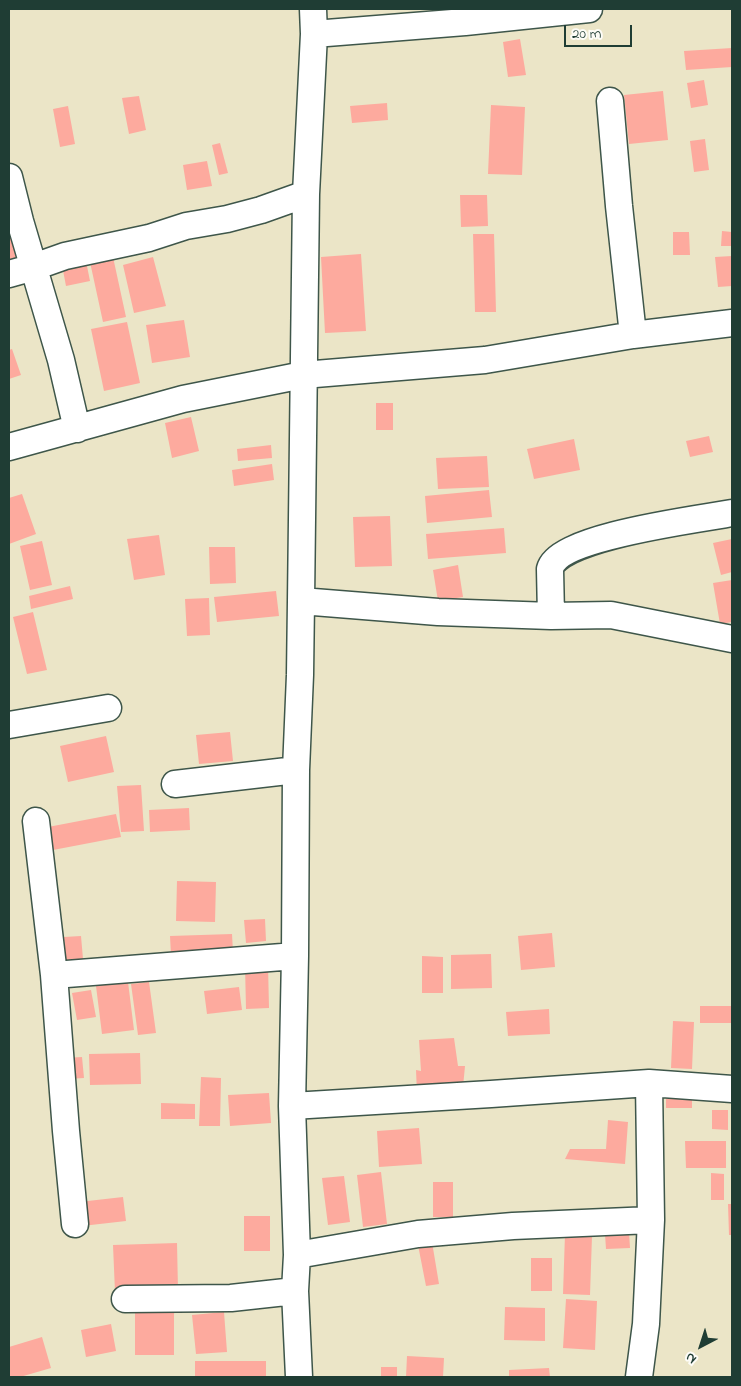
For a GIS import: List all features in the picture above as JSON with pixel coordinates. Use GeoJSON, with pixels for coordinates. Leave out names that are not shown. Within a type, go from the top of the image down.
{"type":"FeatureCollection","features":[{"type":"Feature","properties":{"kind":"street"},"geometry":{"type":"LineString","coordinates":[[299,1377],[295,1291],[297,1255],[292,1106],[306,194],[314,21],[465,22],[589,9]]}},
{"type":"Feature","properties":{"kind":"street"},"geometry":{"type":"LineString","coordinates":[[610,101],[633,335]]}},
{"type":"Feature","properties":{"kind":"street"},"geometry":{"type":"LineString","coordinates":[[9,176],[20,221],[61,360],[77,429]]}},
{"type":"Feature","properties":{"kind":"street"},"geometry":{"type":"LineString","coordinates":[[9,274],[64,256],[149,238],[186,226],[227,220],[306,194]]}},
{"type":"Feature","properties":{"kind":"street"},"geometry":{"type":"LineString","coordinates":[[9,447],[183,399],[303,375],[485,360],[633,335],[732,323]]}},
{"type":"Feature","properties":{"kind":"street"},"geometry":{"type":"LineString","coordinates":[[551,616],[551,564],[577,546],[638,529],[732,513]]}},
{"type":"Feature","properties":{"kind":"street"},"geometry":{"type":"LineString","coordinates":[[301,601],[438,612],[551,616],[612,615],[732,639]]}},
{"type":"Feature","properties":{"kind":"street"},"geometry":{"type":"LineString","coordinates":[[9,725],[108,708]]}},
{"type":"Feature","properties":{"kind":"street"},"geometry":{"type":"LineString","coordinates":[[175,784],[296,770]]}},
{"type":"Feature","properties":{"kind":"street"},"geometry":{"type":"LineString","coordinates":[[36,821],[54,975],[75,1224]]}},
{"type":"Feature","properties":{"kind":"street"},"geometry":{"type":"LineString","coordinates":[[54,975],[295,956]]}},
{"type":"Feature","properties":{"kind":"street"},"geometry":{"type":"LineString","coordinates":[[292,1106],[648,1083],[732,1089]]}},
{"type":"Feature","properties":{"kind":"street"},"geometry":{"type":"LineString","coordinates":[[639,1377],[646,1324],[651,1220],[648,1083]]}},
{"type":"Feature","properties":{"kind":"street"},"geometry":{"type":"LineString","coordinates":[[297,1255],[418,1234],[513,1226],[651,1220]]}},
{"type":"Feature","properties":{"kind":"street"},"geometry":{"type":"LineString","coordinates":[[125,1299],[231,1298],[295,1291]]}},
{"type":"Feature","properties":{"kind":"building"},"geometry":{"type":"Polygon","coordinates":[[[520,39],[526,75],[508,77],[503,42],[520,39]]]}},
{"type":"Feature","properties":{"kind":"building"},"geometry":{"type":"Polygon","coordinates":[[[732,48],[732,67],[686,70],[684,51],[732,48]]]}},
{"type":"Feature","properties":{"kind":"building"},"geometry":{"type":"Polygon","coordinates":[[[704,80],[708,105],[691,108],[687,83],[704,80]]]}},
{"type":"Feature","properties":{"kind":"building"},"geometry":{"type":"Polygon","coordinates":[[[663,91],[668,140],[629,144],[624,95],[663,91]]]}},
{"type":"Feature","properties":{"kind":"building"},"geometry":{"type":"Polygon","coordinates":[[[139,96],[146,130],[129,134],[122,98],[139,96]]]}},
{"type":"Feature","properties":{"kind":"building"},"geometry":{"type":"Polygon","coordinates":[[[387,103],[388,120],[352,123],[350,106],[387,103]]]}},
{"type":"Feature","properties":{"kind":"building"},"geometry":{"type":"Polygon","coordinates":[[[491,105],[525,107],[522,175],[488,174],[491,105]]]}},
{"type":"Feature","properties":{"kind":"building"},"geometry":{"type":"Polygon","coordinates":[[[68,106],[75,144],[60,147],[53,109],[68,106]]]}},
{"type":"Feature","properties":{"kind":"building"},"geometry":{"type":"Polygon","coordinates":[[[705,139],[709,170],[694,172],[690,141],[705,139]]]}},
{"type":"Feature","properties":{"kind":"building"},"geometry":{"type":"Polygon","coordinates":[[[220,143],[228,173],[219,175],[212,145],[220,143]]]}},
{"type":"Feature","properties":{"kind":"building"},"geometry":{"type":"Polygon","coordinates":[[[207,161],[212,186],[187,190],[183,165],[207,161]]]}},
{"type":"Feature","properties":{"kind":"building"},"geometry":{"type":"Polygon","coordinates":[[[460,195],[487,195],[488,226],[461,227],[460,195]]]}},
{"type":"Feature","properties":{"kind":"building"},"geometry":{"type":"Polygon","coordinates":[[[9,223],[20,259],[9,262],[9,223]]]}},
{"type":"Feature","properties":{"kind":"building"},"geometry":{"type":"Polygon","coordinates":[[[722,231],[732,232],[732,246],[721,246],[722,231]]]}},
{"type":"Feature","properties":{"kind":"building"},"geometry":{"type":"Polygon","coordinates":[[[673,232],[689,232],[690,255],[673,255],[673,232]]]}},
{"type":"Feature","properties":{"kind":"building"},"geometry":{"type":"Polygon","coordinates":[[[473,234],[494,234],[496,312],[475,312],[473,234]]]}},
{"type":"Feature","properties":{"kind":"building"},"geometry":{"type":"Polygon","coordinates":[[[361,254],[366,331],[325,333],[321,257],[361,254]]]}},
{"type":"Feature","properties":{"kind":"building"},"geometry":{"type":"Polygon","coordinates":[[[85,256],[90,281],[66,286],[61,260],[85,256]]]}},
{"type":"Feature","properties":{"kind":"building"},"geometry":{"type":"Polygon","coordinates":[[[732,256],[732,286],[718,287],[715,257],[732,256]]]}},
{"type":"Feature","properties":{"kind":"building"},"geometry":{"type":"Polygon","coordinates":[[[113,257],[126,317],[103,322],[90,262],[113,257]]]}},
{"type":"Feature","properties":{"kind":"building"},"geometry":{"type":"Polygon","coordinates":[[[153,257],[166,306],[134,313],[123,265],[153,257]]]}},
{"type":"Feature","properties":{"kind":"building"},"geometry":{"type":"Polygon","coordinates":[[[184,320],[190,357],[152,363],[146,325],[184,320]]]}},
{"type":"Feature","properties":{"kind":"building"},"geometry":{"type":"Polygon","coordinates":[[[127,322],[140,383],[104,391],[91,329],[127,322]]]}},
{"type":"Feature","properties":{"kind":"building"},"geometry":{"type":"Polygon","coordinates":[[[12,349],[21,375],[9,379],[9,350],[12,349]]]}},
{"type":"Feature","properties":{"kind":"building"},"geometry":{"type":"Polygon","coordinates":[[[376,403],[393,403],[393,430],[376,430],[376,403]]]}},
{"type":"Feature","properties":{"kind":"building"},"geometry":{"type":"Polygon","coordinates":[[[191,417],[199,451],[172,458],[165,423],[191,417]]]}},
{"type":"Feature","properties":{"kind":"building"},"geometry":{"type":"Polygon","coordinates":[[[709,436],[713,452],[690,457],[686,441],[709,436]]]}},
{"type":"Feature","properties":{"kind":"building"},"geometry":{"type":"Polygon","coordinates":[[[574,439],[580,470],[534,479],[527,449],[574,439]]]}},
{"type":"Feature","properties":{"kind":"building"},"geometry":{"type":"Polygon","coordinates":[[[271,445],[272,458],[238,461],[237,449],[271,445]]]}},
{"type":"Feature","properties":{"kind":"building"},"geometry":{"type":"Polygon","coordinates":[[[487,456],[489,487],[438,489],[436,458],[487,456]]]}},
{"type":"Feature","properties":{"kind":"building"},"geometry":{"type":"Polygon","coordinates":[[[272,464],[274,480],[234,486],[232,470],[272,464]]]}},
{"type":"Feature","properties":{"kind":"building"},"geometry":{"type":"Polygon","coordinates":[[[489,490],[492,517],[427,523],[425,496],[489,490]]]}},
{"type":"Feature","properties":{"kind":"building"},"geometry":{"type":"Polygon","coordinates":[[[22,494],[36,534],[9,544],[9,498],[22,494]]]}},
{"type":"Feature","properties":{"kind":"building"},"geometry":{"type":"Polygon","coordinates":[[[390,516],[392,566],[355,567],[353,517],[390,516]]]}},
{"type":"Feature","properties":{"kind":"building"},"geometry":{"type":"Polygon","coordinates":[[[504,528],[506,553],[428,559],[426,534],[504,528]]]}},
{"type":"Feature","properties":{"kind":"building"},"geometry":{"type":"Polygon","coordinates":[[[159,535],[165,575],[134,580],[127,539],[159,535]]]}},
{"type":"Feature","properties":{"kind":"building"},"geometry":{"type":"Polygon","coordinates":[[[732,539],[732,572],[721,575],[713,543],[732,539]]]}},
{"type":"Feature","properties":{"kind":"building"},"geometry":{"type":"Polygon","coordinates":[[[42,541],[52,585],[30,590],[20,546],[42,541]]]}},
{"type":"Feature","properties":{"kind":"building"},"geometry":{"type":"Polygon","coordinates":[[[209,547],[235,547],[236,583],[210,584],[209,547]]]}},
{"type":"Feature","properties":{"kind":"building"},"geometry":{"type":"Polygon","coordinates":[[[458,565],[463,597],[438,601],[433,570],[458,565]]]}},
{"type":"Feature","properties":{"kind":"building"},"geometry":{"type":"Polygon","coordinates":[[[732,580],[732,622],[720,624],[713,583],[732,580]]]}},
{"type":"Feature","properties":{"kind":"building"},"geometry":{"type":"Polygon","coordinates":[[[70,586],[73,599],[31,609],[29,596],[70,586]]]}},
{"type":"Feature","properties":{"kind":"building"},"geometry":{"type":"Polygon","coordinates":[[[276,591],[279,616],[217,622],[214,597],[276,591]]]}},
{"type":"Feature","properties":{"kind":"building"},"geometry":{"type":"Polygon","coordinates":[[[209,598],[210,635],[187,636],[185,599],[209,598]]]}},
{"type":"Feature","properties":{"kind":"building"},"geometry":{"type":"Polygon","coordinates":[[[33,612],[47,670],[27,674],[13,617],[33,612]]]}},
{"type":"Feature","properties":{"kind":"building"},"geometry":{"type":"Polygon","coordinates":[[[230,732],[233,761],[199,764],[196,735],[230,732]]]}},
{"type":"Feature","properties":{"kind":"building"},"geometry":{"type":"Polygon","coordinates":[[[106,736],[114,772],[68,782],[60,746],[106,736]]]}},
{"type":"Feature","properties":{"kind":"building"},"geometry":{"type":"Polygon","coordinates":[[[141,785],[144,831],[121,832],[117,786],[141,785]]]}},
{"type":"Feature","properties":{"kind":"building"},"geometry":{"type":"Polygon","coordinates":[[[189,808],[190,830],[150,832],[149,810],[189,808]]]}},
{"type":"Feature","properties":{"kind":"building"},"geometry":{"type":"Polygon","coordinates":[[[116,814],[121,837],[53,850],[48,827],[116,814]]]}},
{"type":"Feature","properties":{"kind":"building"},"geometry":{"type":"Polygon","coordinates":[[[177,881],[216,882],[215,922],[176,921],[177,881]]]}},
{"type":"Feature","properties":{"kind":"building"},"geometry":{"type":"Polygon","coordinates":[[[265,919],[266,941],[246,943],[244,920],[265,919]]]}},
{"type":"Feature","properties":{"kind":"building"},"geometry":{"type":"Polygon","coordinates":[[[552,933],[555,967],[521,970],[518,936],[552,933]]]}},
{"type":"Feature","properties":{"kind":"building"},"geometry":{"type":"Polygon","coordinates":[[[232,934],[233,952],[171,955],[170,936],[232,934]]]}},
{"type":"Feature","properties":{"kind":"building"},"geometry":{"type":"Polygon","coordinates":[[[81,936],[83,959],[66,960],[64,937],[81,936]]]}},
{"type":"Feature","properties":{"kind":"building"},"geometry":{"type":"Polygon","coordinates":[[[491,954],[492,988],[451,989],[451,955],[491,954]]]}},
{"type":"Feature","properties":{"kind":"building"},"geometry":{"type":"Polygon","coordinates":[[[422,956],[443,957],[443,993],[422,993],[422,956]]]}},
{"type":"Feature","properties":{"kind":"building"},"geometry":{"type":"Polygon","coordinates":[[[245,965],[268,965],[269,1008],[246,1009],[245,965]]]}},
{"type":"Feature","properties":{"kind":"building"},"geometry":{"type":"Polygon","coordinates":[[[127,974],[134,1030],[102,1034],[95,978],[127,974]]]}},
{"type":"Feature","properties":{"kind":"building"},"geometry":{"type":"Polygon","coordinates":[[[149,982],[156,1033],[138,1035],[131,984],[149,982]]]}},
{"type":"Feature","properties":{"kind":"building"},"geometry":{"type":"Polygon","coordinates":[[[239,987],[242,1010],[207,1014],[204,991],[239,987]]]}},
{"type":"Feature","properties":{"kind":"building"},"geometry":{"type":"Polygon","coordinates":[[[91,990],[96,1017],[77,1020],[72,993],[91,990]]]}},
{"type":"Feature","properties":{"kind":"building"},"geometry":{"type":"Polygon","coordinates":[[[700,1006],[732,1006],[732,1023],[700,1023],[700,1006]]]}},
{"type":"Feature","properties":{"kind":"building"},"geometry":{"type":"Polygon","coordinates":[[[549,1009],[550,1034],[508,1036],[506,1012],[549,1009]]]}},
{"type":"Feature","properties":{"kind":"building"},"geometry":{"type":"Polygon","coordinates":[[[673,1021],[694,1022],[692,1069],[671,1068],[673,1021]]]}},
{"type":"Feature","properties":{"kind":"building"},"geometry":{"type":"Polygon","coordinates":[[[454,1038],[458,1066],[465,1066],[463,1087],[417,1093],[416,1070],[421,1071],[419,1040],[454,1038]]]}},
{"type":"Feature","properties":{"kind":"building"},"geometry":{"type":"Polygon","coordinates":[[[140,1053],[141,1084],[90,1085],[89,1054],[140,1053]]]}},
{"type":"Feature","properties":{"kind":"building"},"geometry":{"type":"Polygon","coordinates":[[[82,1057],[84,1078],[67,1079],[65,1058],[82,1057]]]}},
{"type":"Feature","properties":{"kind":"building"},"geometry":{"type":"Polygon","coordinates":[[[201,1077],[221,1078],[220,1126],[199,1126],[201,1077]]]}},
{"type":"Feature","properties":{"kind":"building"},"geometry":{"type":"Polygon","coordinates":[[[269,1093],[271,1123],[230,1126],[228,1095],[269,1093]]]}},
{"type":"Feature","properties":{"kind":"building"},"geometry":{"type":"Polygon","coordinates":[[[666,1099],[692,1099],[692,1108],[666,1108],[666,1099]]]}},
{"type":"Feature","properties":{"kind":"building"},"geometry":{"type":"Polygon","coordinates":[[[161,1103],[195,1104],[195,1119],[161,1119],[161,1103]]]}},
{"type":"Feature","properties":{"kind":"building"},"geometry":{"type":"Polygon","coordinates":[[[712,1110],[728,1110],[728,1130],[712,1129],[712,1110]]]}},
{"type":"Feature","properties":{"kind":"building"},"geometry":{"type":"Polygon","coordinates":[[[608,1120],[628,1122],[625,1164],[565,1159],[570,1149],[606,1149],[608,1120]]]}},
{"type":"Feature","properties":{"kind":"building"},"geometry":{"type":"Polygon","coordinates":[[[419,1128],[422,1164],[379,1167],[377,1131],[419,1128]]]}},
{"type":"Feature","properties":{"kind":"building"},"geometry":{"type":"Polygon","coordinates":[[[685,1141],[726,1141],[726,1168],[686,1168],[685,1141]]]}},
{"type":"Feature","properties":{"kind":"building"},"geometry":{"type":"Polygon","coordinates":[[[381,1172],[387,1224],[363,1227],[357,1175],[381,1172]]]}},
{"type":"Feature","properties":{"kind":"building"},"geometry":{"type":"Polygon","coordinates":[[[711,1173],[724,1174],[724,1200],[711,1200],[711,1173]]]}},
{"type":"Feature","properties":{"kind":"building"},"geometry":{"type":"Polygon","coordinates":[[[344,1176],[350,1222],[328,1225],[322,1178],[344,1176]]]}},
{"type":"Feature","properties":{"kind":"building"},"geometry":{"type":"Polygon","coordinates":[[[433,1182],[453,1182],[453,1217],[433,1217],[433,1182]]]}},
{"type":"Feature","properties":{"kind":"building"},"geometry":{"type":"Polygon","coordinates":[[[123,1197],[126,1221],[82,1226],[79,1202],[123,1197]]]}},
{"type":"Feature","properties":{"kind":"building"},"geometry":{"type":"Polygon","coordinates":[[[728,1204],[732,1204],[732,1235],[729,1235],[728,1204]]]}},
{"type":"Feature","properties":{"kind":"building"},"geometry":{"type":"Polygon","coordinates":[[[244,1216],[270,1216],[270,1251],[244,1251],[244,1216]]]}},
{"type":"Feature","properties":{"kind":"building"},"geometry":{"type":"Polygon","coordinates":[[[629,1232],[630,1248],[606,1249],[605,1234],[629,1232]]]}},
{"type":"Feature","properties":{"kind":"building"},"geometry":{"type":"Polygon","coordinates":[[[565,1234],[592,1236],[590,1295],[563,1294],[565,1234]]]}},
{"type":"Feature","properties":{"kind":"building"},"geometry":{"type":"Polygon","coordinates":[[[432,1242],[439,1284],[426,1286],[418,1245],[432,1242]]]}},
{"type":"Feature","properties":{"kind":"building"},"geometry":{"type":"Polygon","coordinates":[[[177,1243],[178,1290],[115,1292],[113,1245],[177,1243]]]}},
{"type":"Feature","properties":{"kind":"building"},"geometry":{"type":"Polygon","coordinates":[[[531,1258],[552,1258],[552,1291],[531,1291],[531,1258]]]}},
{"type":"Feature","properties":{"kind":"building"},"geometry":{"type":"Polygon","coordinates":[[[566,1299],[597,1301],[595,1350],[563,1348],[566,1299]]]}},
{"type":"Feature","properties":{"kind":"building"},"geometry":{"type":"Polygon","coordinates":[[[505,1307],[545,1308],[545,1341],[504,1340],[505,1307]]]}},
{"type":"Feature","properties":{"kind":"building"},"geometry":{"type":"Polygon","coordinates":[[[135,1310],[174,1310],[174,1355],[135,1355],[135,1310]]]}},
{"type":"Feature","properties":{"kind":"building"},"geometry":{"type":"Polygon","coordinates":[[[224,1312],[227,1352],[196,1354],[192,1315],[224,1312]]]}},
{"type":"Feature","properties":{"kind":"building"},"geometry":{"type":"Polygon","coordinates":[[[111,1324],[116,1351],[86,1357],[81,1330],[111,1324]]]}},
{"type":"Feature","properties":{"kind":"building"},"geometry":{"type":"Polygon","coordinates":[[[42,1337],[51,1368],[20,1377],[9,1377],[9,1347],[42,1337]]]}},
{"type":"Feature","properties":{"kind":"building"},"geometry":{"type":"Polygon","coordinates":[[[407,1356],[444,1358],[443,1377],[406,1377],[407,1356]]]}},
{"type":"Feature","properties":{"kind":"building"},"geometry":{"type":"Polygon","coordinates":[[[195,1361],[266,1361],[266,1377],[195,1377],[195,1361]]]}},
{"type":"Feature","properties":{"kind":"building"},"geometry":{"type":"Polygon","coordinates":[[[381,1367],[397,1367],[397,1377],[381,1377],[381,1367]]]}},
{"type":"Feature","properties":{"kind":"building"},"geometry":{"type":"Polygon","coordinates":[[[549,1368],[550,1377],[509,1377],[509,1370],[549,1368]]]}}]}
